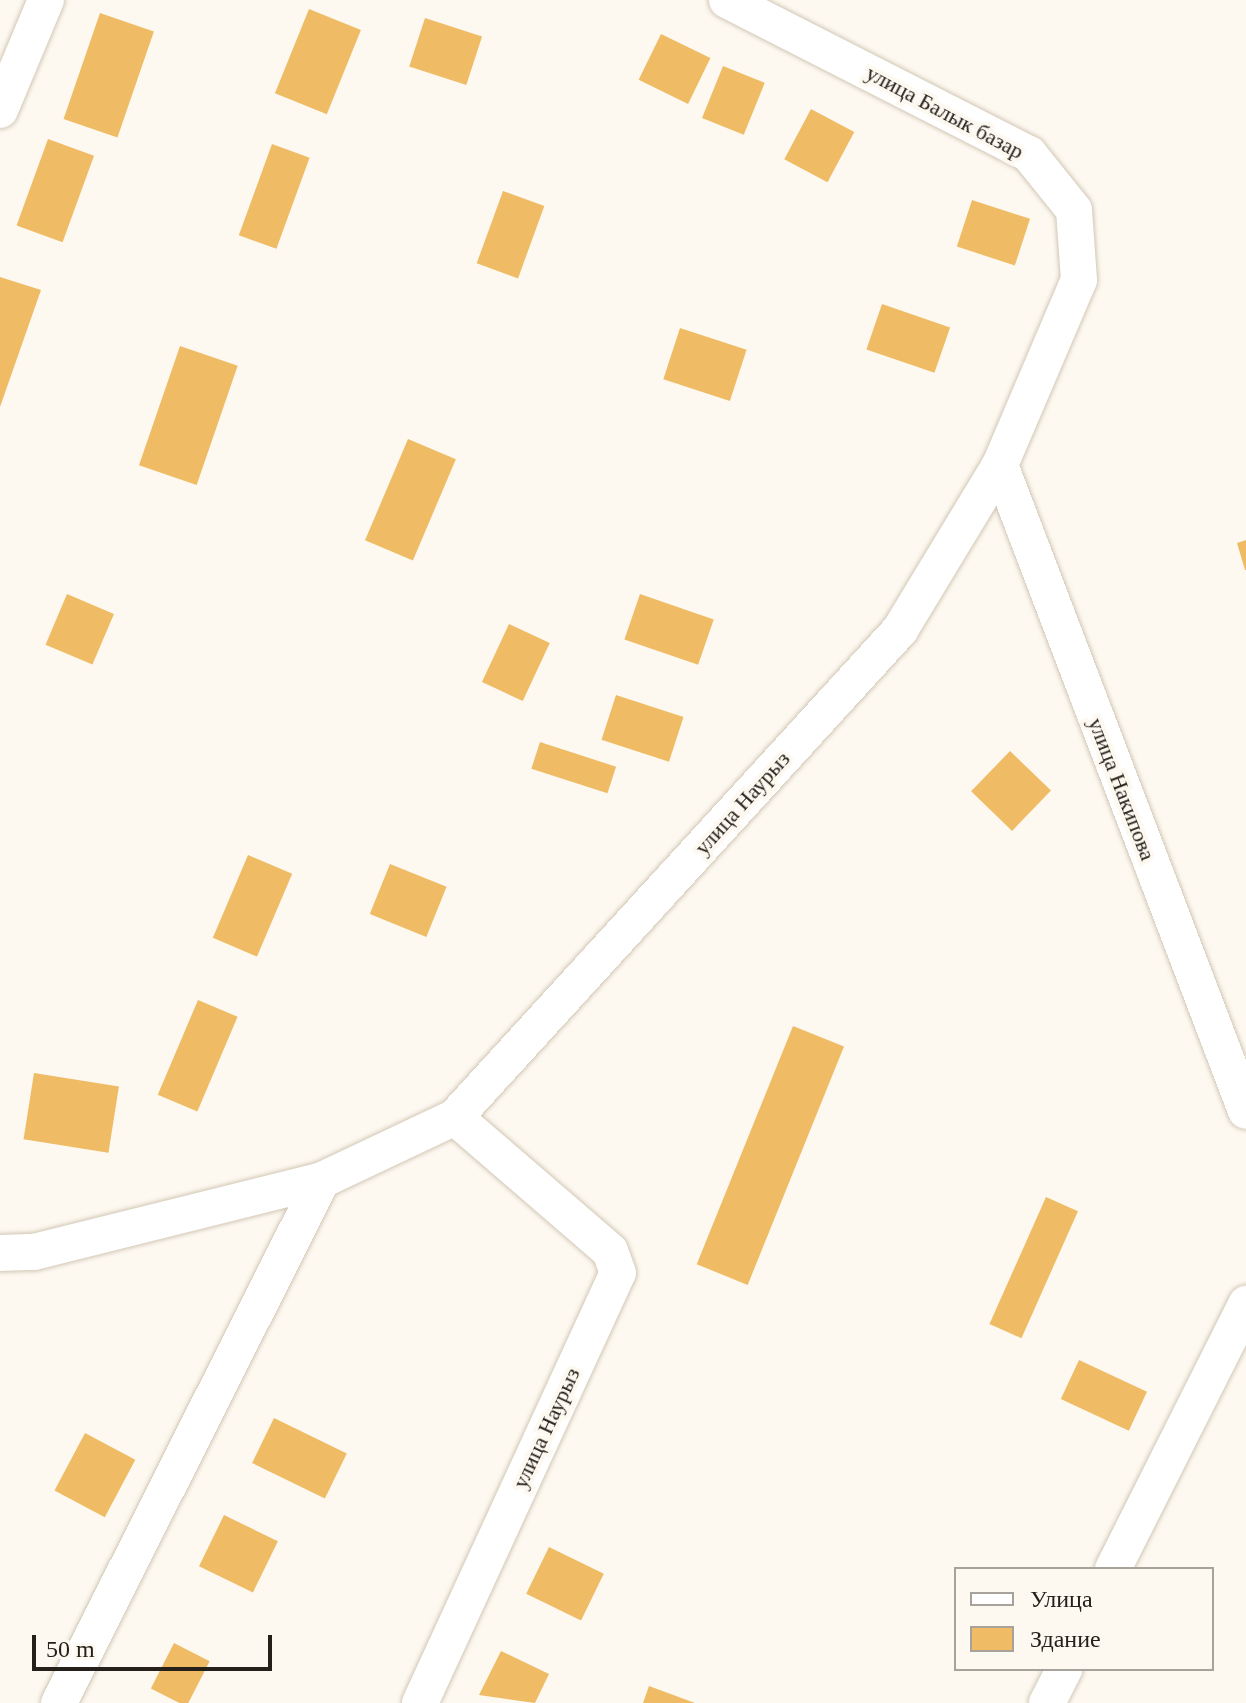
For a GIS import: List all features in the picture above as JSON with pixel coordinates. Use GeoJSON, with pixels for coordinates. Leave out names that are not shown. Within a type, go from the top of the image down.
{"type":"FeatureCollection","features":[{"type":"Feature","properties":{"kind":"street"},"geometry":{"type":"LineString","coordinates":[[0,110],[46,0]]}},
{"type":"Feature","properties":{"kind":"street","name":"улица Балык базар"},"geometry":{"type":"LineString","coordinates":[[727,0],[1029,154],[1074,210],[1079,280],[1000,465]]}},
{"type":"Feature","properties":{"kind":"street","name":"улица Накипова"},"geometry":{"type":"LineString","coordinates":[[1000,465],[1246,1111]]}},
{"type":"Feature","properties":{"kind":"street","name":"улица Наурыз"},"geometry":{"type":"LineString","coordinates":[[0,1253],[34,1252],[322,1180],[455,1117],[900,630],[1000,465]]}},
{"type":"Feature","properties":{"kind":"street","name":"улица Наурыз"},"geometry":{"type":"LineString","coordinates":[[420,1703],[618,1273],[610,1251],[455,1117]]}},
{"type":"Feature","properties":{"kind":"street"},"geometry":{"type":"LineString","coordinates":[[59,1703],[322,1180]]}},
{"type":"Feature","properties":{"kind":"street"},"geometry":{"type":"LineString","coordinates":[[1114,1567],[1246,1304]]}},
{"type":"Feature","properties":{"kind":"street"},"geometry":{"type":"LineString","coordinates":[[1047,1703],[1063,1671]]}},
{"type":"Feature","properties":{"kind":"building"},"geometry":{"type":"Polygon","coordinates":[[[309,9],[361,30],[327,114],[275,93],[309,9]]]}},
{"type":"Feature","properties":{"kind":"building"},"geometry":{"type":"Polygon","coordinates":[[[100,13],[154,32],[117,137],[64,119],[100,13]]]}},
{"type":"Feature","properties":{"kind":"building"},"geometry":{"type":"Polygon","coordinates":[[[425,18],[482,37],[466,85],[409,67],[425,18]]]}},
{"type":"Feature","properties":{"kind":"building"},"geometry":{"type":"Polygon","coordinates":[[[661,34],[710,58],[688,104],[639,80],[661,34]]]}},
{"type":"Feature","properties":{"kind":"building"},"geometry":{"type":"Polygon","coordinates":[[[723,66],[765,83],[744,135],[702,118],[723,66]]]}},
{"type":"Feature","properties":{"kind":"building"},"geometry":{"type":"Polygon","coordinates":[[[811,109],[854,132],[828,182],[784,159],[811,109]]]}},
{"type":"Feature","properties":{"kind":"building"},"geometry":{"type":"Polygon","coordinates":[[[48,139],[94,156],[63,242],[17,225],[48,139]]]}},
{"type":"Feature","properties":{"kind":"building"},"geometry":{"type":"Polygon","coordinates":[[[272,144],[310,158],[276,249],[239,235],[272,144]]]}},
{"type":"Feature","properties":{"kind":"building"},"geometry":{"type":"Polygon","coordinates":[[[503,191],[544,206],[518,278],[477,263],[503,191]]]}},
{"type":"Feature","properties":{"kind":"building"},"geometry":{"type":"Polygon","coordinates":[[[972,200],[1030,219],[1015,265],[957,247],[972,200]]]}},
{"type":"Feature","properties":{"kind":"building"},"geometry":{"type":"Polygon","coordinates":[[[0,277],[41,290],[0,407],[0,277]]]}},
{"type":"Feature","properties":{"kind":"building"},"geometry":{"type":"Polygon","coordinates":[[[882,304],[950,327],[934,373],[866,349],[882,304]]]}},
{"type":"Feature","properties":{"kind":"building"},"geometry":{"type":"Polygon","coordinates":[[[680,328],[747,350],[730,401],[663,379],[680,328]]]}},
{"type":"Feature","properties":{"kind":"building"},"geometry":{"type":"Polygon","coordinates":[[[180,346],[238,366],[197,485],[139,465],[180,346]]]}},
{"type":"Feature","properties":{"kind":"building"},"geometry":{"type":"Polygon","coordinates":[[[408,439],[456,459],[413,561],[365,540],[408,439]]]}},
{"type":"Feature","properties":{"kind":"building"},"geometry":{"type":"Polygon","coordinates":[[[1246,540],[1246,570],[1245,570],[1237,543],[1246,540]]]}},
{"type":"Feature","properties":{"kind":"building"},"geometry":{"type":"Polygon","coordinates":[[[67,594],[114,614],[92,665],[46,645],[67,594]]]}},
{"type":"Feature","properties":{"kind":"building"},"geometry":{"type":"Polygon","coordinates":[[[640,594],[714,619],[698,665],[624,639],[640,594]]]}},
{"type":"Feature","properties":{"kind":"building"},"geometry":{"type":"Polygon","coordinates":[[[509,624],[550,643],[523,701],[482,682],[509,624]]]}},
{"type":"Feature","properties":{"kind":"building"},"geometry":{"type":"Polygon","coordinates":[[[616,695],[684,717],[669,762],[601,740],[616,695]]]}},
{"type":"Feature","properties":{"kind":"building"},"geometry":{"type":"Polygon","coordinates":[[[540,742],[616,767],[607,793],[531,769],[540,742]]]}},
{"type":"Feature","properties":{"kind":"building"},"geometry":{"type":"Polygon","coordinates":[[[1010,751],[1051,791],[1012,831],[971,791],[1010,751]]]}},
{"type":"Feature","properties":{"kind":"building"},"geometry":{"type":"Polygon","coordinates":[[[248,855],[292,874],[257,957],[213,938],[248,855]]]}},
{"type":"Feature","properties":{"kind":"building"},"geometry":{"type":"Polygon","coordinates":[[[390,864],[447,887],[426,937],[370,914],[390,864]]]}},
{"type":"Feature","properties":{"kind":"building"},"geometry":{"type":"Polygon","coordinates":[[[198,1000],[238,1017],[197,1112],[158,1095],[198,1000]]]}},
{"type":"Feature","properties":{"kind":"building"},"geometry":{"type":"Polygon","coordinates":[[[793,1026],[844,1047],[748,1285],[697,1264],[793,1026]]]}},
{"type":"Feature","properties":{"kind":"building"},"geometry":{"type":"Polygon","coordinates":[[[34,1073],[119,1086],[108,1153],[24,1139],[34,1073]]]}},
{"type":"Feature","properties":{"kind":"building"},"geometry":{"type":"Polygon","coordinates":[[[1046,1197],[1078,1211],[1021,1338],[989,1324],[1046,1197]]]}},
{"type":"Feature","properties":{"kind":"building"},"geometry":{"type":"Polygon","coordinates":[[[1079,1360],[1147,1392],[1129,1431],[1061,1399],[1079,1360]]]}},
{"type":"Feature","properties":{"kind":"building"},"geometry":{"type":"Polygon","coordinates":[[[274,1418],[347,1454],[325,1498],[252,1463],[274,1418]]]}},
{"type":"Feature","properties":{"kind":"building"},"geometry":{"type":"Polygon","coordinates":[[[85,1433],[135,1460],[105,1517],[54,1490],[85,1433]]]}},
{"type":"Feature","properties":{"kind":"building"},"geometry":{"type":"Polygon","coordinates":[[[224,1515],[278,1541],[253,1593],[199,1566],[224,1515]]]}},
{"type":"Feature","properties":{"kind":"building"},"geometry":{"type":"Polygon","coordinates":[[[549,1547],[604,1574],[581,1620],[526,1594],[549,1547]]]}},
{"type":"Feature","properties":{"kind":"building"},"geometry":{"type":"Polygon","coordinates":[[[174,1643],[210,1661],[188,1703],[179,1703],[151,1688],[174,1643]]]}},
{"type":"Feature","properties":{"kind":"building"},"geometry":{"type":"Polygon","coordinates":[[[501,1651],[549,1674],[535,1703],[479,1695],[501,1651]]]}},
{"type":"Feature","properties":{"kind":"building"},"geometry":{"type":"Polygon","coordinates":[[[649,1686],[695,1703],[643,1703],[649,1686]]]}}]}
